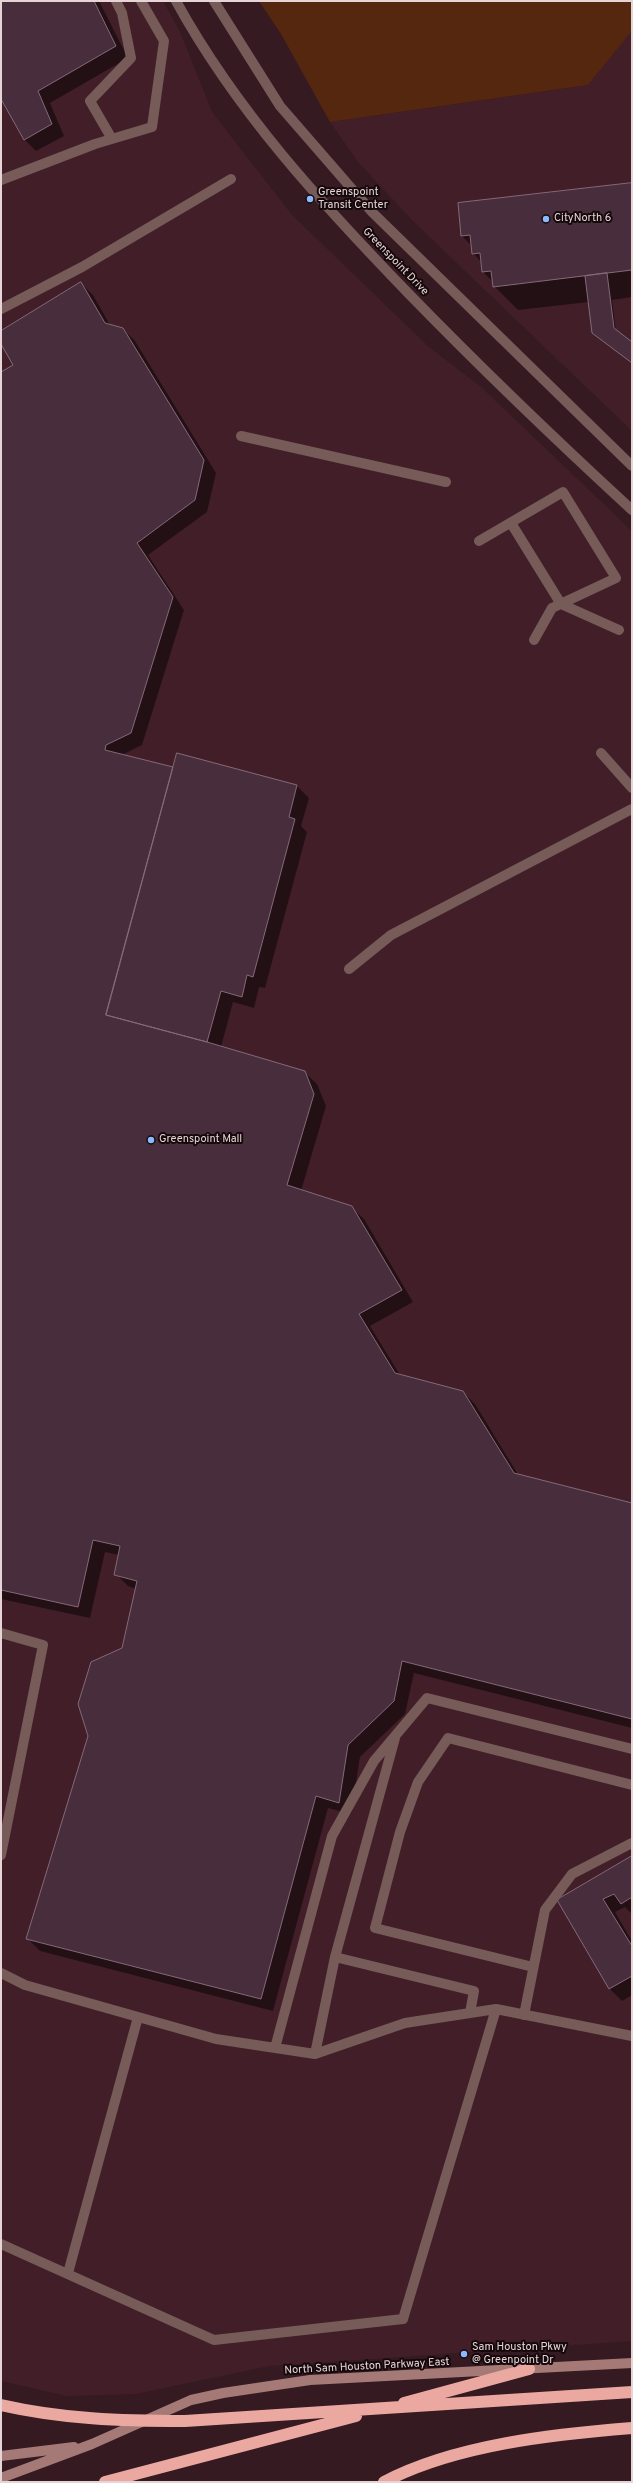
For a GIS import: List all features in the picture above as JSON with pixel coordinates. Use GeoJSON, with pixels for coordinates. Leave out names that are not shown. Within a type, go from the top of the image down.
{"type":"FeatureCollection","features":[{"type":"Feature","properties":{"kind":"highway"},"geometry":{"type":"LineString","coordinates":[[105,2482],[175,2465],[529,2369]]}},
{"type":"Feature","properties":{"kind":"highway"},"geometry":{"type":"LineString","coordinates":[[1,2405],[44,2415],[113,2421],[185,2421],[632,2392]]}},
{"type":"Feature","properties":{"kind":"highway"},"geometry":{"type":"LineString","coordinates":[[384,2482],[430,2464],[491,2447],[562,2435],[632,2428]]}},
{"type":"Feature","properties":{"kind":"main road","name":"North Sam Houston Parkway East"},"geometry":{"type":"LineString","coordinates":[[1,2478],[92,2444],[191,2400],[266,2385],[310,2380],[632,2363]]}},
{"type":"Feature","properties":{"kind":"main road"},"geometry":{"type":"LineString","coordinates":[[1,2456],[92,2444]]}},
{"type":"Feature","properties":{"kind":"street"},"geometry":{"type":"LineString","coordinates":[[112,139],[90,101],[131,58],[122,13],[116,1]]}},
{"type":"Feature","properties":{"kind":"street"},"geometry":{"type":"LineString","coordinates":[[1,180],[112,139],[152,127],[164,41],[141,1]]}},
{"type":"Feature","properties":{"kind":"street","name":"Greenspoint Drive"},"geometry":{"type":"LineString","coordinates":[[176,1],[200,45],[239,101],[312,191],[438,324],[632,510]]}},
{"type":"Feature","properties":{"kind":"street","name":"Greenspoint Drive"},"geometry":{"type":"LineString","coordinates":[[214,1],[280,106],[372,212],[632,466]]}},
{"type":"Feature","properties":{"kind":"street"},"geometry":{"type":"LineString","coordinates":[[1,309],[82,267],[231,180]]}},
{"type":"Feature","properties":{"kind":"street"},"geometry":{"type":"LineString","coordinates":[[241,436],[446,482]]}},
{"type":"Feature","properties":{"kind":"street"},"geometry":{"type":"LineString","coordinates":[[479,541],[563,492],[616,578],[552,608],[534,640]]}},
{"type":"Feature","properties":{"kind":"street"},"geometry":{"type":"LineString","coordinates":[[511,523],[561,604],[619,630]]}},
{"type":"Feature","properties":{"kind":"street"},"geometry":{"type":"LineString","coordinates":[[601,753],[632,788]]}},
{"type":"Feature","properties":{"kind":"street"},"geometry":{"type":"LineString","coordinates":[[349,969],[391,935],[632,809]]}},
{"type":"Feature","properties":{"kind":"street"},"geometry":{"type":"LineString","coordinates":[[1,1633],[43,1645],[1,1855]]}},
{"type":"Feature","properties":{"kind":"street"},"geometry":{"type":"LineString","coordinates":[[275,2048],[332,1836],[374,1761],[427,1698],[632,1749]]}},
{"type":"Feature","properties":{"kind":"street"},"geometry":{"type":"LineString","coordinates":[[315,2054],[335,1957],[395,1736]]}},
{"type":"Feature","properties":{"kind":"street"},"geometry":{"type":"LineString","coordinates":[[533,1967],[375,1928],[400,1832],[418,1782],[448,1738],[632,1785]]}},
{"type":"Feature","properties":{"kind":"street"},"geometry":{"type":"LineString","coordinates":[[524,2015],[545,1910],[572,1874],[632,1843]]}},
{"type":"Feature","properties":{"kind":"street"},"geometry":{"type":"LineString","coordinates":[[335,1957],[474,1991],[470,2013]]}},
{"type":"Feature","properties":{"kind":"street"},"geometry":{"type":"LineString","coordinates":[[1,1973],[25,1985],[216,2039],[315,2054],[406,2023],[496,2009],[632,2036]]}},
{"type":"Feature","properties":{"kind":"street"},"geometry":{"type":"LineString","coordinates":[[1,2244],[214,2340],[403,2319],[496,2009]]}},
{"type":"Feature","properties":{"kind":"street"},"geometry":{"type":"LineString","coordinates":[[68,2273],[138,2017]]}},
{"type":"Feature","properties":{"kind":"shaded area"},"geometry":{"type":"Polygon","coordinates":[[[1,1],[163,1],[180,32],[212,112],[292,215],[429,347],[481,387],[632,531],[632,2341],[269,2366],[136,2394],[67,2396],[1,2381],[1,1]]]}},
{"type":"Feature","properties":{"kind":"shaded area"},"geometry":{"type":"Polygon","coordinates":[[[259,1],[632,1],[632,31],[588,85],[330,122],[281,34],[259,1]]]}},
{"type":"Feature","properties":{"kind":"shaded area"},"geometry":{"type":"Polygon","coordinates":[[[632,31],[632,431],[413,221],[358,162],[330,122],[588,85],[632,31]]]}},
{"type":"Feature","properties":{"kind":"building"},"geometry":{"type":"Polygon","coordinates":[[[1,1],[94,1],[116,46],[38,91],[52,124],[24,140],[1,99],[1,1]]]}},
{"type":"Feature","properties":{"kind":"building","name":"CityNorth 6"},"geometry":{"type":"Polygon","coordinates":[[[632,183],[632,270],[493,287],[491,271],[482,272],[480,253],[472,254],[470,235],[461,236],[458,203],[632,183]]]}},
{"type":"Feature","properties":{"kind":"building"},"geometry":{"type":"Polygon","coordinates":[[[607,273],[614,328],[632,342],[632,363],[592,333],[585,276],[607,273]]]}},
{"type":"Feature","properties":{"kind":"building","name":"Greenspoint Mall"},"geometry":{"type":"Polygon","coordinates":[[[81,282],[105,323],[123,328],[204,460],[195,500],[137,543],[173,597],[131,733],[106,745],[105,750],[173,767],[106,1015],[207,1042],[305,1071],[314,1094],[287,1185],[352,1206],[402,1290],[359,1314],[395,1373],[463,1391],[514,1473],[632,1503],[632,1719],[402,1661],[394,1701],[348,1745],[339,1803],[316,1796],[261,1999],[26,1939],[88,1736],[78,1704],[91,1662],[122,1648],[137,1581],[114,1575],[120,1546],[93,1540],[78,1607],[1,1590],[1,372],[13,365],[1,344],[1,331],[81,282]]]}},
{"type":"Feature","properties":{"kind":"building"},"geometry":{"type":"Polygon","coordinates":[[[177,753],[297,785],[289,817],[295,819],[253,977],[247,975],[242,997],[221,991],[207,1042],[106,1015],[177,753]]]}},
{"type":"Feature","properties":{"kind":"building"},"geometry":{"type":"Polygon","coordinates":[[[632,1856],[632,1897],[621,1904],[614,1894],[603,1899],[632,1946],[632,1976],[609,1989],[557,1900],[632,1856]]]}},
{"type":"Feature","properties":{"kind":"place","name":"Greenspoint Transit Center"},"geometry":{"type":"Point","coordinates":[310,199]}},
{"type":"Feature","properties":{"kind":"place","name":"CityNorth 6"},"geometry":{"type":"Point","coordinates":[546,219]}},
{"type":"Feature","properties":{"kind":"place","name":"Greenspoint Mall"},"geometry":{"type":"Point","coordinates":[151,1140]}},
{"type":"Feature","properties":{"kind":"place","name":"Sam Houston Pkwy @ Greenpoint Dr"},"geometry":{"type":"Point","coordinates":[464,2354]}}]}
